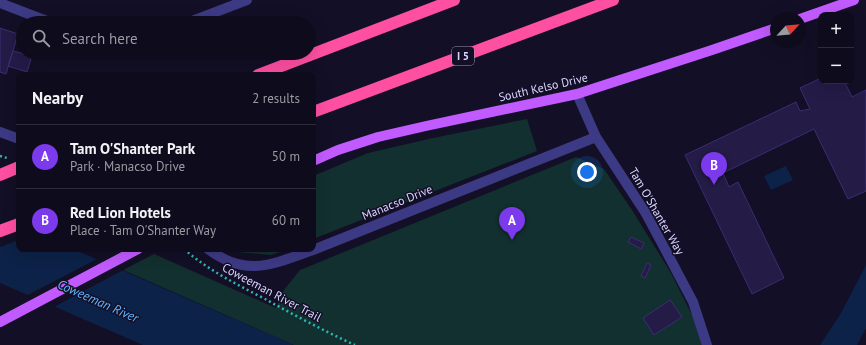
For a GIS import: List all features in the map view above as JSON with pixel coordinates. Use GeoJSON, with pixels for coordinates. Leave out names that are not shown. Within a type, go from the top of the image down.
{"type":"FeatureCollection","features":[{"type":"Feature","properties":{"kind":"highway"},"geometry":{"type":"LineString","coordinates":[[316,53],[454,0]]}},
{"type":"Feature","properties":{"kind":"highway","name":"I 5"},"geometry":{"type":"LineString","coordinates":[[316,111],[613,0]]}},
{"type":"Feature","properties":{"kind":"highway"},"geometry":{"type":"LineString","coordinates":[[266,72],[297,60]]}},
{"type":"Feature","properties":{"kind":"highway"},"geometry":{"type":"LineString","coordinates":[[0,175],[16,168]]}},
{"type":"Feature","properties":{"kind":"highway"},"geometry":{"type":"LineString","coordinates":[[0,231],[16,225]]}},
{"type":"Feature","properties":{"kind":"main road"},"geometry":{"type":"LineString","coordinates":[[806,17],[854,0]]}},
{"type":"Feature","properties":{"kind":"main road","name":"South Kelso Drive"},"geometry":{"type":"LineString","coordinates":[[316,160],[338,150],[378,137],[577,94],[770,30]]}},
{"type":"Feature","properties":{"kind":"main road"},"geometry":{"type":"LineString","coordinates":[[0,322],[132,252]]}},
{"type":"Feature","properties":{"kind":"street"},"geometry":{"type":"LineString","coordinates":[[205,16],[247,0]]}},
{"type":"Feature","properties":{"kind":"street"},"geometry":{"type":"LineString","coordinates":[[0,3],[34,16]]}},
{"type":"Feature","properties":{"kind":"street","name":"Tam O'Shanter Way"},"geometry":{"type":"LineString","coordinates":[[577,94],[596,137],[645,212],[666,250],[693,302],[708,345]]}},
{"type":"Feature","properties":{"kind":"street"},"geometry":{"type":"LineString","coordinates":[[0,132],[16,138]]}},
{"type":"Feature","properties":{"kind":"street","name":"Manacso Drive"},"geometry":{"type":"LineString","coordinates":[[316,249],[596,137]]}},
{"type":"Feature","properties":{"kind":"street","name":"Manacso Drive"},"geometry":{"type":"LineString","coordinates":[[212,252],[227,262],[251,266],[268,265],[307,252]]}},
{"type":"Feature","properties":{"kind":"path","name":"Coweeman River Trail"},"geometry":{"type":"LineString","coordinates":[[187,252],[200,263],[226,279],[322,330],[355,345]]}},
{"type":"Feature","properties":{"kind":"green space"},"geometry":{"type":"Polygon","coordinates":[[[527,119],[537,151],[316,238],[316,175],[368,153],[527,119]]]}},
{"type":"Feature","properties":{"kind":"green space"},"geometry":{"type":"Polygon","coordinates":[[[576,157],[604,169],[632,210],[671,273],[698,327],[702,345],[294,345],[123,270],[154,254],[276,308],[284,290],[300,270],[576,157]]]}},
{"type":"Feature","properties":{"kind":"green space"},"geometry":{"type":"Polygon","coordinates":[[[238,252],[280,252],[271,255],[238,252]]]}},
{"type":"Feature","properties":{"kind":"water"},"geometry":{"type":"Polygon","coordinates":[[[786,166],[793,180],[771,190],[764,176],[786,166]]]}},
{"type":"Feature","properties":{"kind":"water","name":"Coweeman River"},"geometry":{"type":"Polygon","coordinates":[[[0,215],[16,223],[16,252],[80,252],[294,345],[143,345],[0,283],[0,215]]]}},
{"type":"Feature","properties":{"kind":"water"},"geometry":{"type":"Polygon","coordinates":[[[866,265],[866,328],[857,345],[820,345],[841,313],[866,265]]]}},
{"type":"Feature","properties":{"kind":"pier"},"geometry":{"type":"Polygon","coordinates":[[[0,213],[16,220],[16,241],[0,247],[0,213]]]}},
{"type":"Feature","properties":{"kind":"pier"},"geometry":{"type":"Polygon","coordinates":[[[99,258],[125,269],[52,308],[26,296],[99,258]]]}},
{"type":"Feature","properties":{"kind":"building"},"geometry":{"type":"Polygon","coordinates":[[[0,28],[16,33],[16,41],[6,74],[0,72],[0,28]]]}},
{"type":"Feature","properties":{"kind":"building"},"geometry":{"type":"Polygon","coordinates":[[[13,51],[16,52],[16,60],[31,60],[27,72],[8,66],[13,51]]]}},
{"type":"Feature","properties":{"kind":"building"},"geometry":{"type":"Polygon","coordinates":[[[818,79],[818,84],[846,84],[852,97],[866,90],[866,191],[848,199],[814,129],[723,173],[729,187],[738,182],[784,278],[752,294],[685,155],[796,102],[800,111],[810,109],[800,88],[818,79]]]}},
{"type":"Feature","properties":{"kind":"building"},"geometry":{"type":"Polygon","coordinates":[[[631,237],[644,243],[641,249],[628,242],[631,237]]]}},
{"type":"Feature","properties":{"kind":"building"},"geometry":{"type":"Polygon","coordinates":[[[647,263],[651,265],[645,278],[641,276],[647,263]]]}},
{"type":"Feature","properties":{"kind":"building"},"geometry":{"type":"Polygon","coordinates":[[[670,300],[682,317],[654,335],[643,318],[670,300]]]}},
{"type":"Feature","properties":{"kind":"place","name":"Red Lion Hotels"},"geometry":{"type":"Point","coordinates":[714,185]}},
{"type":"Feature","properties":{"kind":"place","name":"Tam O'Shanter Park"},"geometry":{"type":"Point","coordinates":[512,240]}}]}
